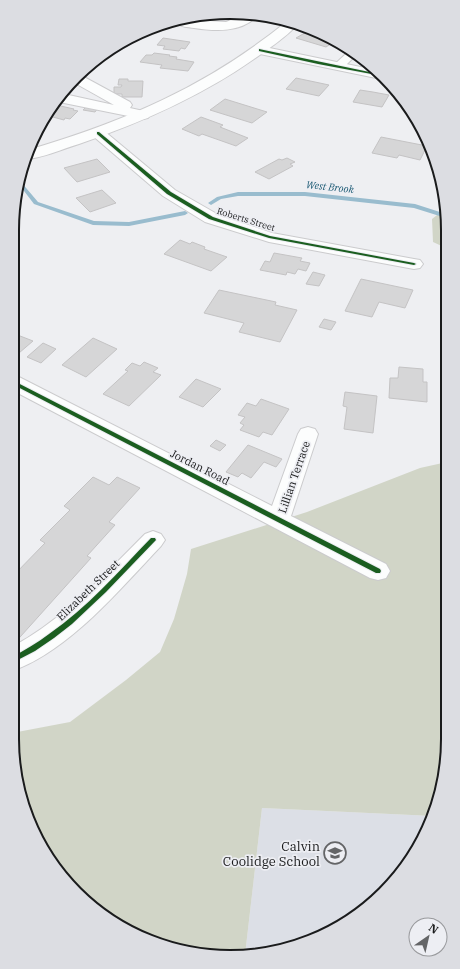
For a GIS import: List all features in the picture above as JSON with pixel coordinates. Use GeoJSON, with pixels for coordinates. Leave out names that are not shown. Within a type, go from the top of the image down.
{"type":"FeatureCollection","features":[{"type":"Feature","properties":{"kind":"street"},"geometry":{"type":"LineString","coordinates":[[189,23],[222,27],[241,24],[247,19]]}},
{"type":"Feature","properties":{"kind":"street"},"geometry":{"type":"LineString","coordinates":[[33,153],[98,133],[143,115],[200,87],[260,50],[288,27]]}},
{"type":"Feature","properties":{"kind":"street"},"geometry":{"type":"LineString","coordinates":[[260,50],[338,68],[371,73]]}},
{"type":"Feature","properties":{"kind":"street"},"geometry":{"type":"LineString","coordinates":[[81,81],[143,115]]}},
{"type":"Feature","properties":{"kind":"street"},"geometry":{"type":"LineString","coordinates":[[65,99],[143,115]]}},
{"type":"Feature","properties":{"kind":"street","name":"Roberts Street"},"geometry":{"type":"LineString","coordinates":[[98,133],[169,193],[190,207],[211,218],[269,236],[414,264]]}},
{"type":"Feature","properties":{"kind":"street","name":"Jordan Road"},"geometry":{"type":"LineString","coordinates":[[19,386],[378,570]]}},
{"type":"Feature","properties":{"kind":"street","name":"Lillian Terrace"},"geometry":{"type":"LineString","coordinates":[[279,519],[308,434]]}},
{"type":"Feature","properties":{"kind":"street","name":"Elizabeth Street"},"geometry":{"type":"LineString","coordinates":[[19,656],[52,637],[72,622],[152,540]]}},
{"type":"Feature","properties":{"kind":"lane"},"geometry":{"type":"LineString","coordinates":[[338,68],[349,57]]}},
{"type":"Feature","properties":{"kind":"shaded area"},"geometry":{"type":"Polygon","coordinates":[[[440,212],[441,246],[433,242],[432,219],[440,212]]]}},
{"type":"Feature","properties":{"kind":"shaded area"},"geometry":{"type":"Polygon","coordinates":[[[441,463],[441,753],[434,794],[427,816],[262,808],[246,950],[216,950],[175,943],[149,934],[124,922],[91,898],[71,878],[47,844],[35,820],[26,794],[19,753],[19,732],[70,722],[126,680],[160,652],[174,619],[187,574],[191,549],[307,512],[420,468],[441,463]]]}},
{"type":"Feature","properties":{"kind":"shaded area","name":"Calvin Coolidge School"},"geometry":{"type":"Polygon","coordinates":[[[262,808],[427,816],[413,844],[405,856],[389,878],[369,898],[336,922],[311,934],[285,943],[246,950],[262,808]]]}},
{"type":"Feature","properties":{"kind":"building"},"geometry":{"type":"Polygon","coordinates":[[[305,33],[330,44],[326,47],[296,38],[305,33]]]}},
{"type":"Feature","properties":{"kind":"building"},"geometry":{"type":"Polygon","coordinates":[[[163,38],[190,42],[185,49],[181,48],[179,51],[163,49],[165,46],[157,45],[163,38]]]}},
{"type":"Feature","properties":{"kind":"building"},"geometry":{"type":"Polygon","coordinates":[[[154,53],[170,55],[169,56],[177,57],[176,59],[194,62],[188,71],[160,68],[162,65],[140,62],[146,55],[152,55],[154,53]]]}},
{"type":"Feature","properties":{"kind":"building"},"geometry":{"type":"Polygon","coordinates":[[[296,78],[329,85],[319,96],[286,89],[296,78]]]}},
{"type":"Feature","properties":{"kind":"building"},"geometry":{"type":"Polygon","coordinates":[[[119,79],[128,79],[128,81],[143,81],[142,97],[122,97],[122,94],[114,94],[114,87],[121,87],[122,85],[118,85],[119,79]]]}},
{"type":"Feature","properties":{"kind":"building"},"geometry":{"type":"Polygon","coordinates":[[[360,90],[389,95],[382,107],[353,102],[360,90]]]}},
{"type":"Feature","properties":{"kind":"building"},"geometry":{"type":"Polygon","coordinates":[[[225,99],[267,112],[252,123],[210,110],[225,99]]]}},
{"type":"Feature","properties":{"kind":"building"},"geometry":{"type":"Polygon","coordinates":[[[60,106],[78,111],[70,119],[65,118],[64,120],[52,117],[60,106]]]}},
{"type":"Feature","properties":{"kind":"building"},"geometry":{"type":"Polygon","coordinates":[[[87,106],[98,108],[95,112],[83,110],[87,106]]]}},
{"type":"Feature","properties":{"kind":"building"},"geometry":{"type":"Polygon","coordinates":[[[201,117],[223,125],[220,127],[248,138],[236,146],[202,134],[199,136],[182,129],[201,117]]]}},
{"type":"Feature","properties":{"kind":"building"},"geometry":{"type":"Polygon","coordinates":[[[381,137],[423,145],[425,150],[420,160],[399,155],[397,158],[372,153],[381,137]]]}},
{"type":"Feature","properties":{"kind":"building"},"geometry":{"type":"Polygon","coordinates":[[[287,158],[295,162],[290,164],[293,166],[269,179],[255,172],[279,159],[282,160],[287,158]]]}},
{"type":"Feature","properties":{"kind":"building"},"geometry":{"type":"Polygon","coordinates":[[[97,159],[110,172],[77,182],[64,168],[97,159]]]}},
{"type":"Feature","properties":{"kind":"building"},"geometry":{"type":"Polygon","coordinates":[[[102,190],[116,203],[90,212],[76,198],[102,190]]]}},
{"type":"Feature","properties":{"kind":"building"},"geometry":{"type":"Polygon","coordinates":[[[180,240],[190,244],[192,242],[205,247],[204,249],[227,257],[211,271],[164,254],[180,240]]]}},
{"type":"Feature","properties":{"kind":"building"},"geometry":{"type":"Polygon","coordinates":[[[274,253],[302,258],[300,261],[310,263],[306,271],[298,269],[295,274],[287,272],[286,275],[260,270],[265,261],[270,262],[274,253]]]}},
{"type":"Feature","properties":{"kind":"building"},"geometry":{"type":"Polygon","coordinates":[[[313,272],[325,275],[319,286],[306,284],[313,272]]]}},
{"type":"Feature","properties":{"kind":"building"},"geometry":{"type":"Polygon","coordinates":[[[361,279],[413,290],[405,308],[379,302],[372,317],[345,311],[361,279]]]}},
{"type":"Feature","properties":{"kind":"building"},"geometry":{"type":"Polygon","coordinates":[[[219,290],[276,302],[275,305],[297,310],[280,342],[239,332],[244,323],[204,313],[219,290]]]}},
{"type":"Feature","properties":{"kind":"building"},"geometry":{"type":"Polygon","coordinates":[[[324,319],[336,322],[331,330],[319,327],[324,319]]]}},
{"type":"Feature","properties":{"kind":"building"},"geometry":{"type":"Polygon","coordinates":[[[19,336],[33,341],[19,353],[19,336]]]}},
{"type":"Feature","properties":{"kind":"building"},"geometry":{"type":"Polygon","coordinates":[[[93,338],[117,349],[86,377],[62,365],[93,338]]]}},
{"type":"Feature","properties":{"kind":"building"},"geometry":{"type":"Polygon","coordinates":[[[43,343],[56,349],[41,363],[27,357],[43,343]]]}},
{"type":"Feature","properties":{"kind":"building"},"geometry":{"type":"Polygon","coordinates":[[[144,362],[158,368],[153,372],[161,375],[129,406],[103,394],[128,371],[125,370],[132,363],[140,366],[144,362]]]}},
{"type":"Feature","properties":{"kind":"building"},"geometry":{"type":"Polygon","coordinates":[[[399,367],[423,369],[423,382],[427,382],[427,402],[389,398],[390,378],[398,378],[399,367]]]}},
{"type":"Feature","properties":{"kind":"building"},"geometry":{"type":"Polygon","coordinates":[[[196,379],[221,389],[203,407],[179,397],[196,379]]]}},
{"type":"Feature","properties":{"kind":"building"},"geometry":{"type":"Polygon","coordinates":[[[345,392],[377,396],[373,433],[344,429],[347,407],[343,406],[345,392]]]}},
{"type":"Feature","properties":{"kind":"building"},"geometry":{"type":"Polygon","coordinates":[[[261,399],[289,409],[272,435],[263,432],[259,437],[240,430],[244,425],[240,423],[245,417],[238,415],[247,403],[256,406],[261,399]]]}},
{"type":"Feature","properties":{"kind":"building"},"geometry":{"type":"Polygon","coordinates":[[[216,440],[226,445],[220,451],[210,446],[216,440]]]}},
{"type":"Feature","properties":{"kind":"building"},"geometry":{"type":"Polygon","coordinates":[[[248,445],[282,459],[276,467],[264,462],[251,478],[242,473],[238,477],[226,472],[248,445]]]}},
{"type":"Feature","properties":{"kind":"building"},"geometry":{"type":"Polygon","coordinates":[[[93,477],[109,485],[117,477],[140,488],[109,522],[115,525],[87,556],[91,558],[19,638],[19,570],[45,543],[40,540],[70,510],[64,506],[93,477]]]}},
{"type":"Feature","properties":{"kind":"waterway","name":"West Brook"},"geometry":{"type":"LineString","coordinates":[[23,187],[36,203],[93,223],[129,224],[185,213]]}},
{"type":"Feature","properties":{"kind":"waterway","name":"West Brook"},"geometry":{"type":"LineString","coordinates":[[211,203],[219,198],[238,194],[305,194],[415,206],[441,214]]}},
{"type":"Feature","properties":{"kind":"cycle path"},"geometry":{"type":"LineString","coordinates":[[260,50],[371,73]]}},
{"type":"Feature","properties":{"kind":"cycle path"},"geometry":{"type":"LineString","coordinates":[[98,133],[169,193],[211,218],[269,237],[414,264]]}},
{"type":"Feature","properties":{"kind":"cycle path"},"geometry":{"type":"LineString","coordinates":[[19,386],[378,571]]}},
{"type":"Feature","properties":{"kind":"cycle path"},"geometry":{"type":"LineString","coordinates":[[19,656],[33,649],[70,622],[153,540]]}},
{"type":"Feature","properties":{"kind":"place","name":"Calvin Coolidge School"},"geometry":{"type":"Point","coordinates":[335,853]}}]}
